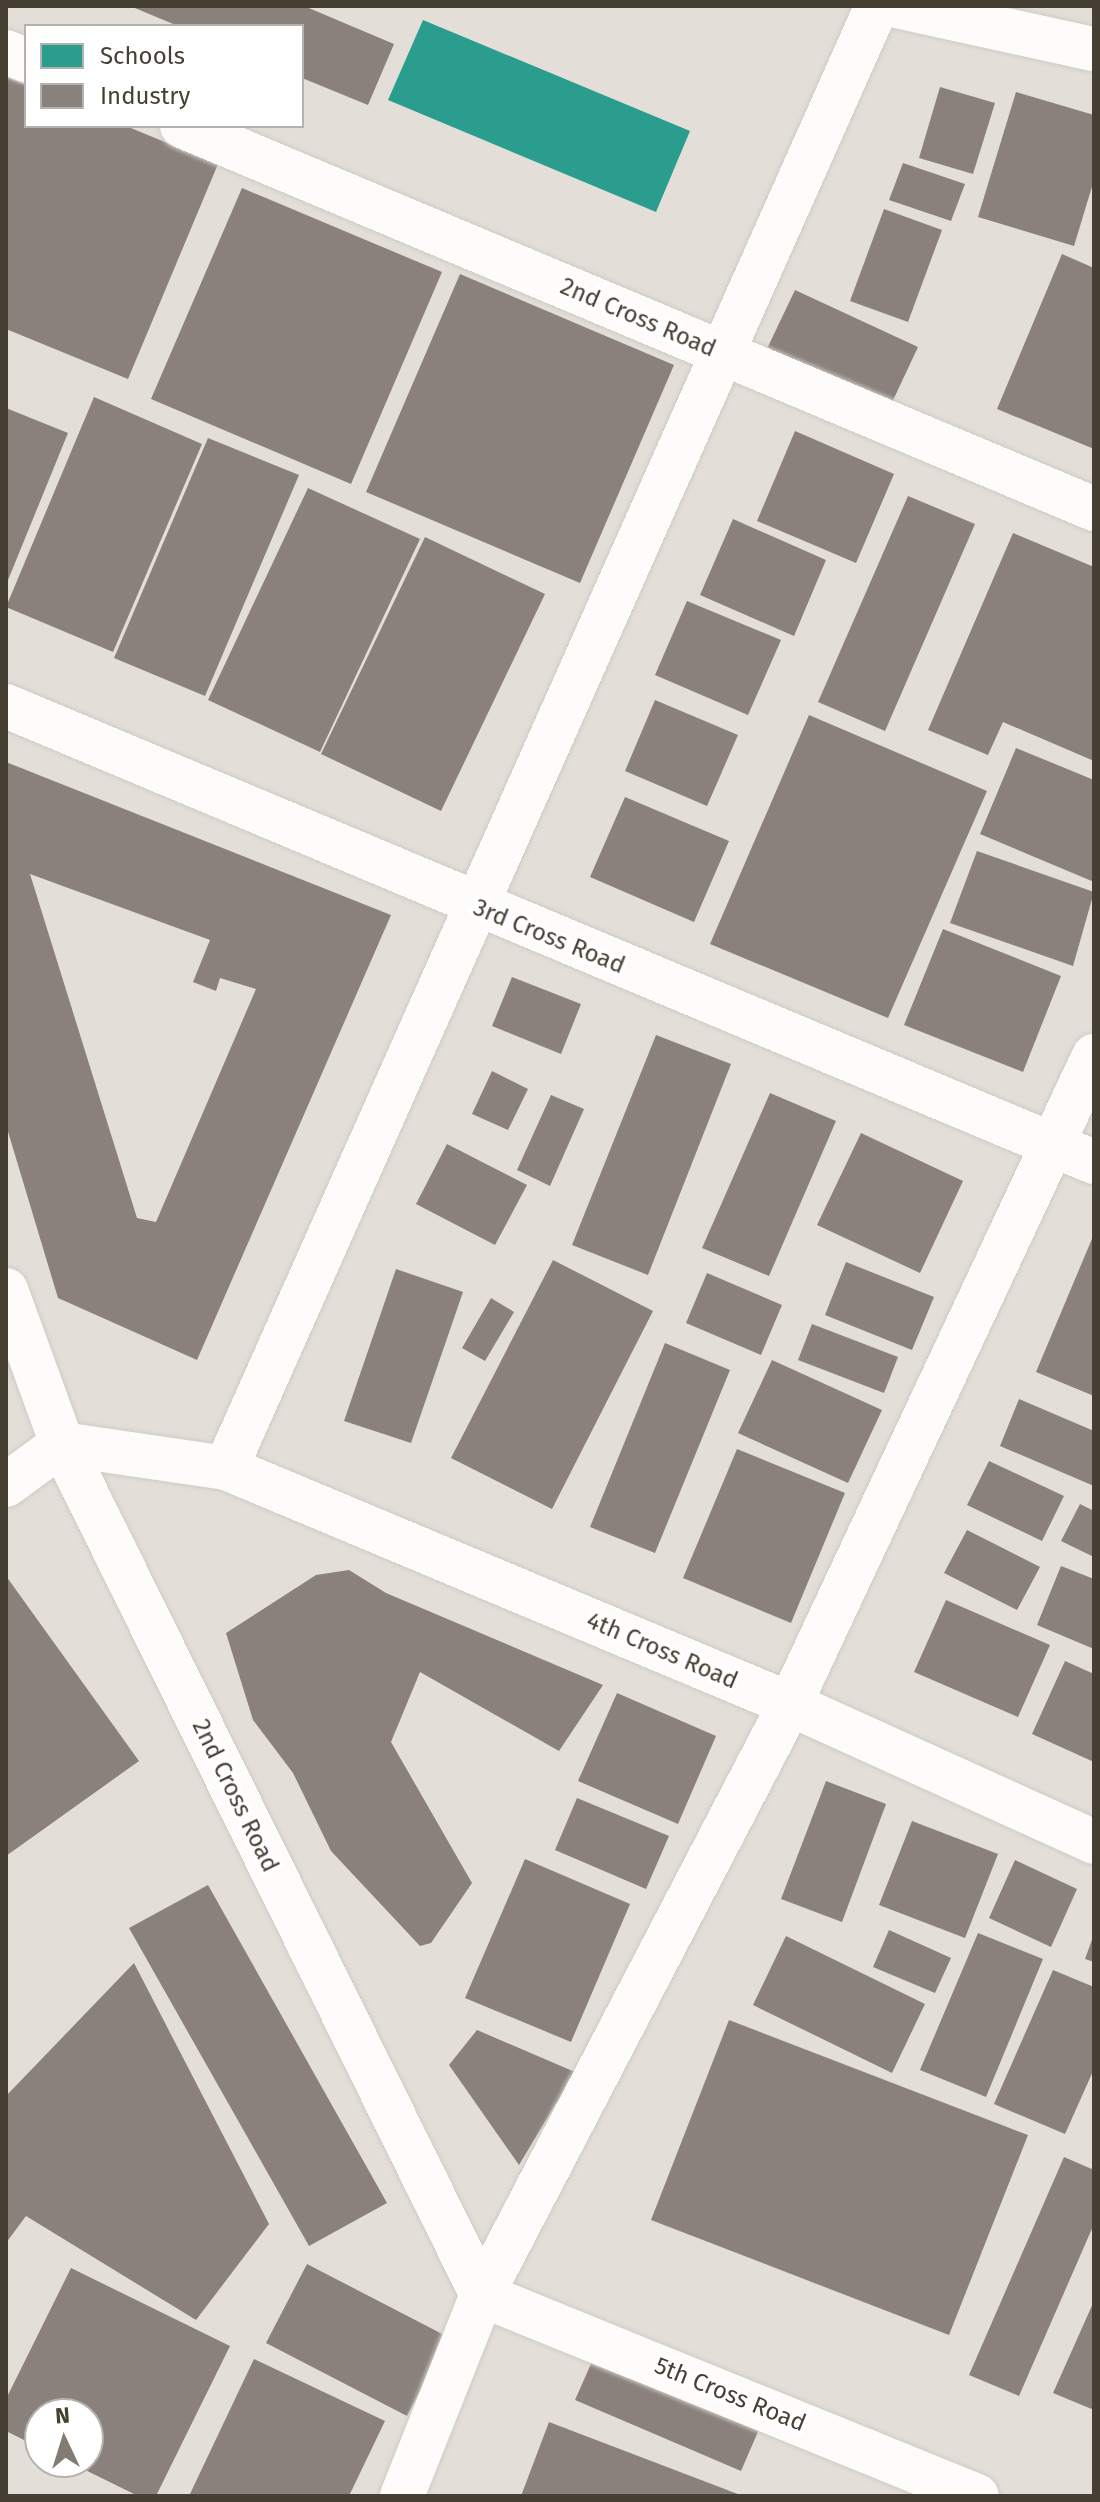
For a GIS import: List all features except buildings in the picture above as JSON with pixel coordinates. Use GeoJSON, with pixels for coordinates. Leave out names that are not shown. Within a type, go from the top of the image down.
{"type":"FeatureCollection","features":[{"type":"Feature","properties":{"kind":"street"},"geometry":{"type":"LineString","coordinates":[[226,1468],[877,6]]}},
{"type":"Feature","properties":{"kind":"street"},"geometry":{"type":"LineString","coordinates":[[896,6],[1047,22],[1094,49]]}},
{"type":"Feature","properties":{"kind":"street","name":"2nd Cross Road"},"geometry":{"type":"LineString","coordinates":[[187,128],[1094,509]]}},
{"type":"Feature","properties":{"kind":"street","name":"3rd Cross Road"},"geometry":{"type":"LineString","coordinates":[[6,706],[475,907],[1076,1154]]}},
{"type":"Feature","properties":{"kind":"street"},"geometry":{"type":"LineString","coordinates":[[402,2496],[482,2295],[1076,1154],[1094,1056]]}},
{"type":"Feature","properties":{"kind":"street","name":"2nd Cross Road"},"geometry":{"type":"LineString","coordinates":[[6,1290],[62,1444],[482,2295]]}},
{"type":"Feature","properties":{"kind":"street"},"geometry":{"type":"LineString","coordinates":[[6,1485],[62,1444]]}},
{"type":"Feature","properties":{"kind":"street","name":"4th Cross Road"},"geometry":{"type":"LineString","coordinates":[[62,1444],[226,1468],[790,1704],[1094,1842]]}},
{"type":"Feature","properties":{"kind":"street","name":"5th Cross Road"},"geometry":{"type":"LineString","coordinates":[[482,2295],[977,2496]]}},
{"type":"Feature","properties":{"kind":"shaded area"},"geometry":{"type":"Polygon","coordinates":[[[6,6],[1094,6],[1094,2496],[6,2496],[6,6]]]}}]}
